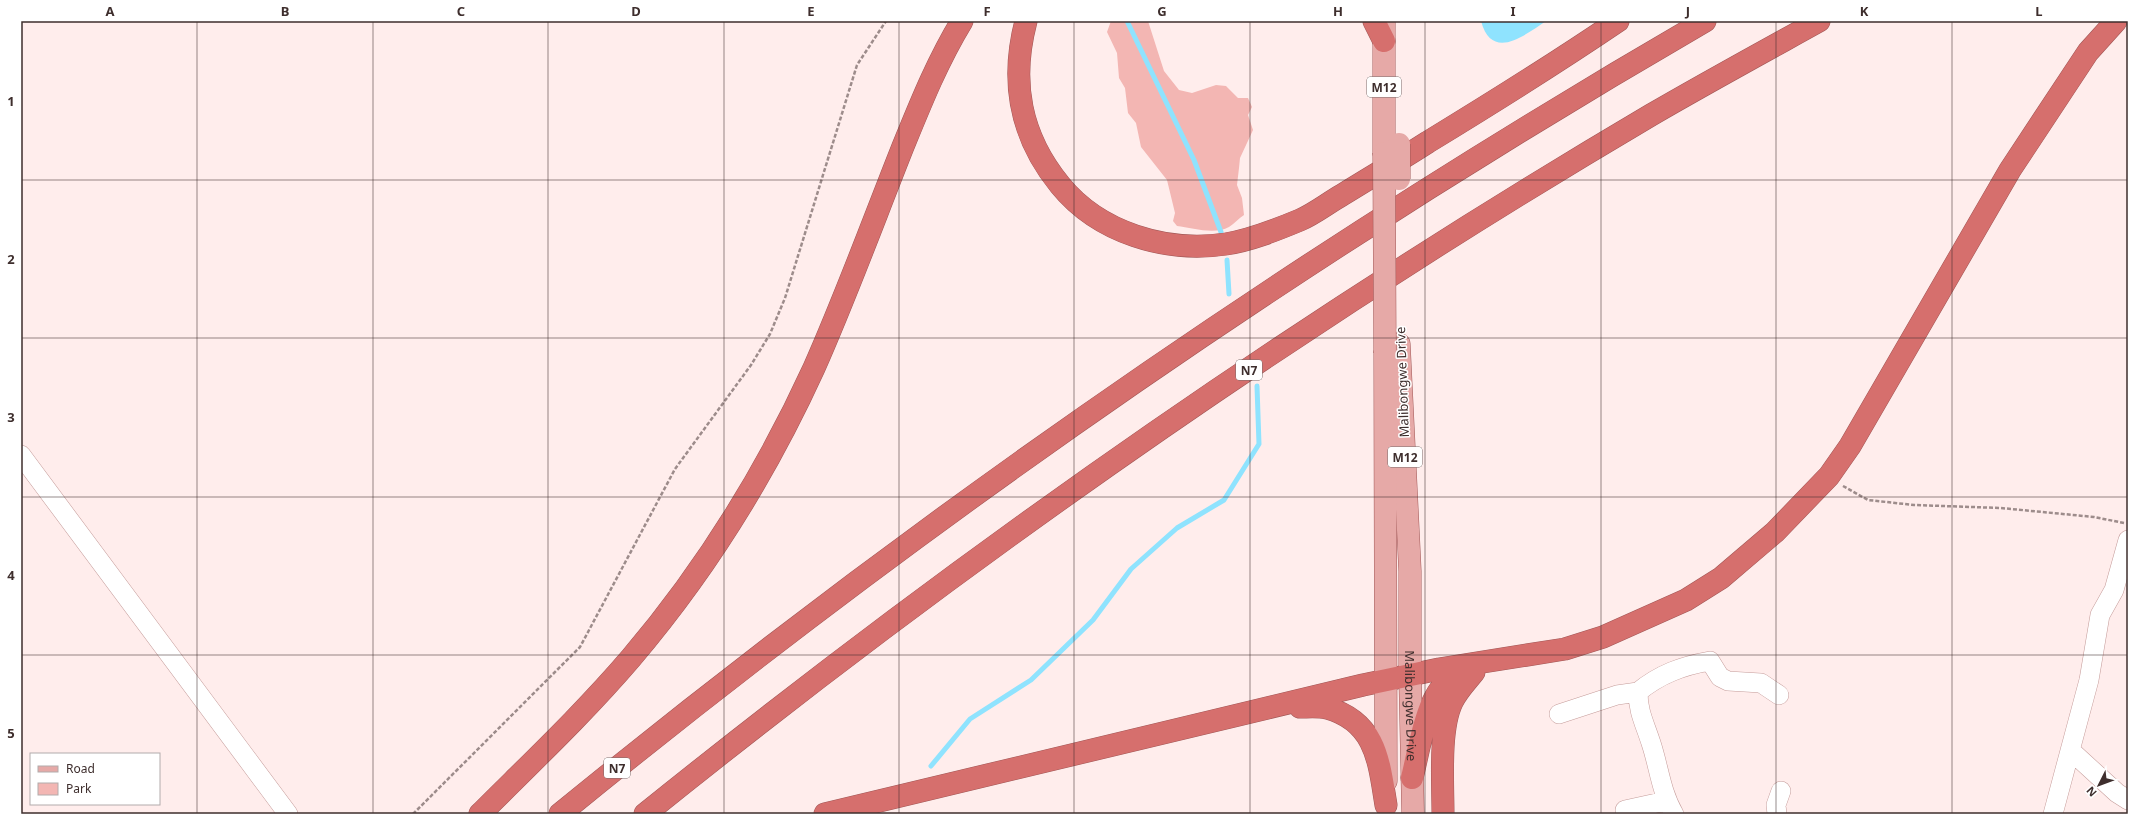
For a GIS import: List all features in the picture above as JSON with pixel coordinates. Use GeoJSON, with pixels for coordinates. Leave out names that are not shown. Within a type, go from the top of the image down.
{"type":"FeatureCollection","features":[{"type":"Feature","properties":{"kind":"highway"},"geometry":{"type":"LineString","coordinates":[[480,814],[569,725],[634,655],[701,567],[749,493],[789,421],[815,366],[932,75],[962,21]]}},
{"type":"Feature","properties":{"kind":"highway"},"geometry":{"type":"LineString","coordinates":[[1026,21],[1019,53],[1018,84],[1020,98],[1026,127],[1034,147],[1049,172],[1066,192],[1083,208],[1102,221],[1137,237],[1178,245],[1232,242],[1253,238],[1302,220],[1466,119],[1618,21]]}},
{"type":"Feature","properties":{"kind":"highway"},"geometry":{"type":"LineString","coordinates":[[1374,21],[1384,31]]}},
{"type":"Feature","properties":{"kind":"highway","name":"N7"},"geometry":{"type":"LineString","coordinates":[[560,814],[674,722],[810,617],[950,512],[1182,349],[1447,176],[1705,21]]}},
{"type":"Feature","properties":{"kind":"highway","name":"N7"},"geometry":{"type":"LineString","coordinates":[[645,814],[709,763],[957,575],[1102,471],[1280,349],[1423,256],[1602,144],[1819,21]]}},
{"type":"Feature","properties":{"kind":"highway"},"geometry":{"type":"LineString","coordinates":[[825,814],[1386,680],[1565,649],[1603,637],[1686,600],[1721,578],[1748,557],[1829,476],[1854,439],[2022,151],[2088,52],[2116,21]]}},
{"type":"Feature","properties":{"kind":"highway"},"geometry":{"type":"LineString","coordinates":[[1412,778],[1425,725],[1441,688],[1448,681],[1514,659]]}},
{"type":"Feature","properties":{"kind":"highway"},"geometry":{"type":"LineString","coordinates":[[1443,814],[1444,731],[1448,712],[1453,699],[1475,671]]}},
{"type":"Feature","properties":{"kind":"highway"},"geometry":{"type":"LineString","coordinates":[[1278,705],[1326,708],[1348,718],[1364,730],[1377,753],[1386,810]]}},
{"type":"Feature","properties":{"kind":"main road","name":"Malibongwe Drive"},"geometry":{"type":"LineString","coordinates":[[1386,810],[1386,680],[1392,348],[1392,149],[1398,21]]}},
{"type":"Feature","properties":{"kind":"main road","name":"Malibongwe Drive"},"geometry":{"type":"LineString","coordinates":[[1384,31],[1392,149]]}},
{"type":"Feature","properties":{"kind":"main road","name":"Malibongwe Drive"},"geometry":{"type":"LineString","coordinates":[[1392,348],[1410,571],[1410,675],[1413,814]]}},
{"type":"Feature","properties":{"kind":"street"},"geometry":{"type":"LineString","coordinates":[[21,455],[288,814]]}},
{"type":"Feature","properties":{"kind":"street"},"geometry":{"type":"LineString","coordinates":[[2053,814],[2089,680],[2100,615],[2114,590],[2128,540]]}},
{"type":"Feature","properties":{"kind":"street"},"geometry":{"type":"LineString","coordinates":[[1559,714],[1617,695],[1638,692],[1656,678],[1692,664],[1710,661],[1720,677],[1728,681],[1760,683],[1779,695]]}},
{"type":"Feature","properties":{"kind":"street"},"geometry":{"type":"LineString","coordinates":[[1625,810],[1670,807],[1651,742],[1638,709],[1638,692]]}},
{"type":"Feature","properties":{"kind":"street"},"geometry":{"type":"LineString","coordinates":[[2070,750],[2117,793],[2128,800]]}},
{"type":"Feature","properties":{"kind":"street"},"geometry":{"type":"LineString","coordinates":[[1777,814],[1776,805],[1781,791]]}},
{"type":"Feature","properties":{"kind":"path"},"geometry":{"type":"LineString","coordinates":[[413,814],[580,647],[675,469],[751,365],[770,334],[785,298],[857,65],[886,21]]}},
{"type":"Feature","properties":{"kind":"path"},"geometry":{"type":"LineString","coordinates":[[1829,476],[1850,491],[1868,500],[1914,505],[2001,508],[2094,517],[2128,524]]}},
{"type":"Feature","properties":{"kind":"green space"},"geometry":{"type":"Polygon","coordinates":[[[1111,21],[1148,21],[1164,71],[1179,90],[1192,93],[1216,85],[1226,86],[1238,98],[1248,98],[1252,107],[1248,115],[1253,130],[1240,158],[1237,185],[1242,198],[1244,215],[1229,227],[1210,231],[1177,226],[1173,221],[1175,213],[1167,180],[1141,147],[1136,123],[1128,113],[1125,88],[1119,78],[1117,53],[1107,32],[1111,21]]]}},
{"type":"Feature","properties":{"kind":"water"},"geometry":{"type":"Polygon","coordinates":[[[1481,21],[1546,21],[1519,38],[1510,42],[1501,43],[1493,40],[1486,33],[1481,21]]]}},
{"type":"Feature","properties":{"kind":"waterway"},"geometry":{"type":"LineString","coordinates":[[1127,21],[1194,160],[1221,232]]}},
{"type":"Feature","properties":{"kind":"waterway"},"geometry":{"type":"LineString","coordinates":[[1227,260],[1229,294]]}},
{"type":"Feature","properties":{"kind":"waterway"},"geometry":{"type":"LineString","coordinates":[[931,766],[970,719],[1031,680],[1093,620],[1131,569],[1177,528],[1224,500],[1259,444],[1257,386]]}}]}
